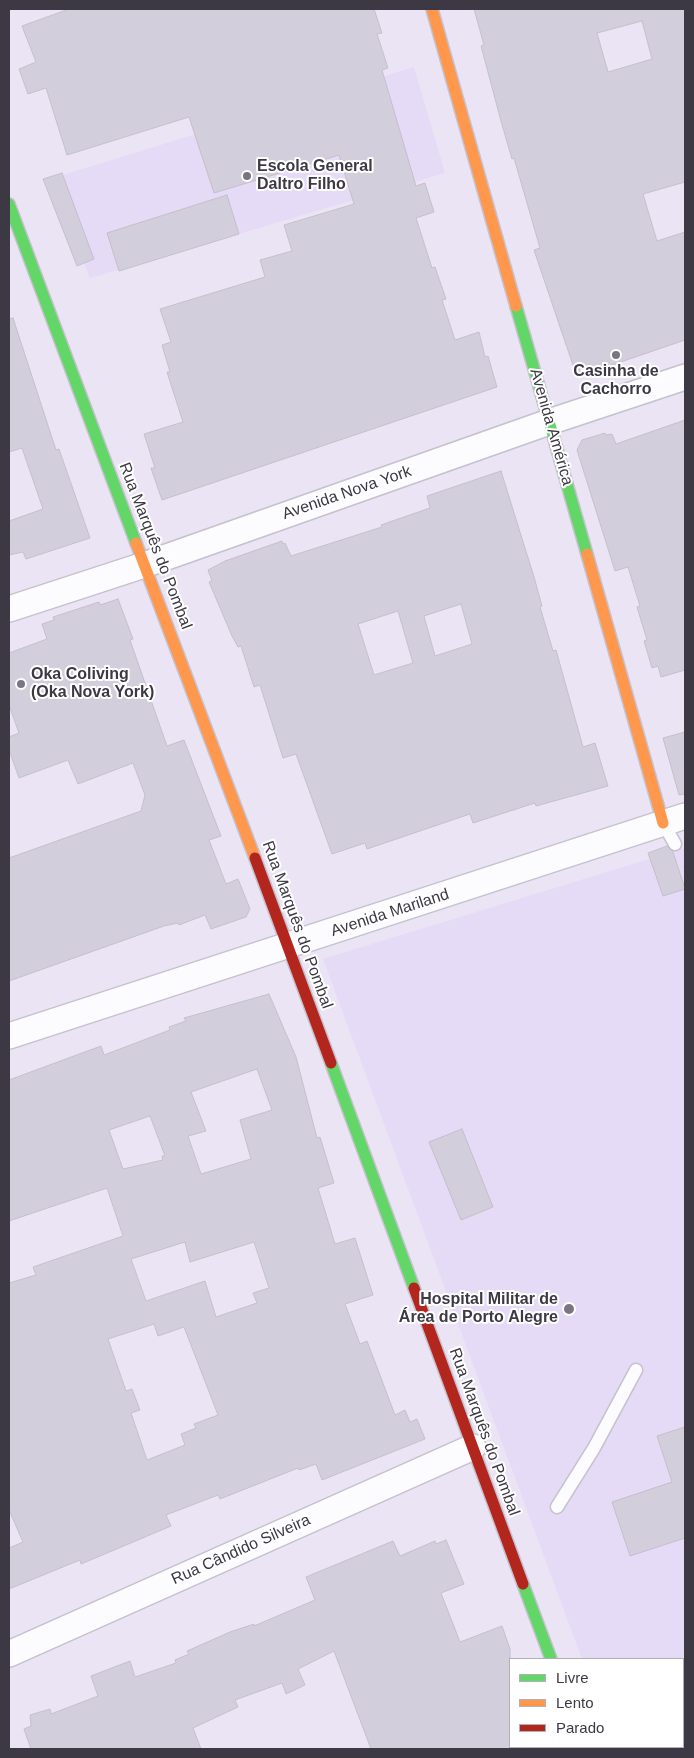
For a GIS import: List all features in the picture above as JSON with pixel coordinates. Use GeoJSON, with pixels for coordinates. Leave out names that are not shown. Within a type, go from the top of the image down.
{"type":"FeatureCollection","features":[{"type":"Feature","properties":{"kind":"street","name":"Avenida América"},"geometry":{"type":"LineString","coordinates":[[432,9],[549,422],[675,828]]}},
{"type":"Feature","properties":{"kind":"street","name":"Rua Marquês do Pombal"},"geometry":{"type":"LineString","coordinates":[[9,204],[288,947],[551,1658]]}},
{"type":"Feature","properties":{"kind":"street","name":"Avenida Nova York"},"geometry":{"type":"LineString","coordinates":[[9,609],[144,565],[549,422],[685,377]]}},
{"type":"Feature","properties":{"kind":"street","name":"Avenida Mariland"},"geometry":{"type":"LineString","coordinates":[[9,1036],[288,947],[675,828]]}},
{"type":"Feature","properties":{"kind":"street","name":"Rua Cândido Silveira"},"geometry":{"type":"LineString","coordinates":[[9,1654],[473,1447]]}},
{"type":"Feature","properties":{"kind":"lane"},"geometry":{"type":"LineString","coordinates":[[557,1507],[594,1448],[636,1370]]}},
{"type":"Feature","properties":{"kind":"path"},"geometry":{"type":"LineString","coordinates":[[684,866],[685,872]]}},
{"type":"Feature","properties":{"kind":"shaded area","name":"Escola General Daltro Filho"},"geometry":{"type":"Polygon","coordinates":[[[414,67],[445,173],[90,278],[50,179],[414,67]]]}},
{"type":"Feature","properties":{"kind":"shaded area","name":"Hospital Militar de Área de Porto Alegre"},"geometry":{"type":"Polygon","coordinates":[[[685,848],[685,1749],[614,1748],[684,1748],[684,1658],[582,1658],[323,959],[685,848]]]}},
{"type":"Feature","properties":{"kind":"building"},"geometry":{"type":"Polygon","coordinates":[[[69,9],[374,9],[382,33],[377,34],[388,68],[382,70],[416,186],[425,183],[434,212],[416,218],[432,268],[435,267],[446,299],[442,300],[455,340],[479,332],[485,357],[488,356],[497,387],[162,500],[151,468],[155,468],[144,434],[183,422],[167,372],[170,372],[162,345],[171,342],[160,309],[265,277],[260,260],[292,251],[284,225],[354,204],[339,155],[214,193],[189,117],[67,155],[46,88],[28,94],[19,69],[36,62],[22,26],[69,9]]]}},
{"type":"Feature","properties":{"kind":"building"},"geometry":{"type":"Polygon","coordinates":[[[474,9],[685,9],[685,182],[643,194],[657,241],[685,232],[685,340],[577,377],[534,250],[540,248],[514,158],[512,159],[501,121],[481,46],[484,45],[474,9]],[[642,21],[597,33],[608,72],[652,59],[642,21]]]}},
{"type":"Feature","properties":{"kind":"building"},"geometry":{"type":"Polygon","coordinates":[[[62,173],[94,259],[77,266],[43,179],[62,173]]]}},
{"type":"Feature","properties":{"kind":"building"},"geometry":{"type":"Polygon","coordinates":[[[227,195],[239,234],[119,271],[107,233],[227,195]]]}},
{"type":"Feature","properties":{"kind":"building"},"geometry":{"type":"Polygon","coordinates":[[[13,318],[56,450],[59,449],[90,538],[26,559],[23,552],[9,555],[9,521],[43,509],[22,448],[9,452],[9,319],[13,318]]]}},
{"type":"Feature","properties":{"kind":"building"},"geometry":{"type":"Polygon","coordinates":[[[685,420],[685,670],[661,677],[658,666],[652,668],[644,641],[647,640],[637,607],[640,606],[628,567],[615,571],[577,450],[582,440],[605,433],[606,435],[612,434],[616,444],[685,420]]]}},
{"type":"Feature","properties":{"kind":"building"},"geometry":{"type":"Polygon","coordinates":[[[501,471],[534,577],[542,606],[540,607],[553,651],[556,650],[583,747],[595,743],[608,786],[536,806],[535,803],[473,823],[470,814],[367,849],[365,843],[332,854],[296,754],[283,758],[260,685],[254,687],[241,646],[238,647],[232,636],[209,582],[212,581],[208,570],[225,561],[282,541],[283,544],[285,543],[291,556],[382,527],[381,525],[430,508],[427,496],[501,471]],[[461,604],[424,616],[435,656],[472,644],[461,604]],[[398,611],[358,624],[374,675],[413,663],[398,611]]]}},
{"type":"Feature","properties":{"kind":"building"},"geometry":{"type":"Polygon","coordinates":[[[118,599],[133,639],[130,640],[167,746],[184,740],[221,836],[209,840],[226,884],[238,879],[250,909],[246,917],[211,929],[205,915],[179,925],[178,923],[164,926],[9,981],[9,858],[141,811],[145,795],[133,763],[78,784],[68,760],[19,778],[9,750],[9,737],[19,733],[9,705],[9,653],[47,639],[42,624],[54,620],[53,617],[99,602],[100,605],[118,599]]]}},
{"type":"Feature","properties":{"kind":"building"},"geometry":{"type":"Polygon","coordinates":[[[685,732],[685,794],[679,795],[663,738],[685,732]]]}},
{"type":"Feature","properties":{"kind":"building"},"geometry":{"type":"Polygon","coordinates":[[[667,846],[673,852],[685,889],[663,896],[648,853],[667,846]]]}},
{"type":"Feature","properties":{"kind":"building"},"geometry":{"type":"Polygon","coordinates":[[[269,994],[296,1057],[317,1138],[320,1137],[334,1183],[318,1188],[335,1244],[355,1238],[373,1295],[345,1304],[360,1344],[367,1341],[395,1415],[405,1410],[410,1422],[417,1419],[425,1439],[322,1480],[316,1464],[299,1470],[298,1468],[220,1499],[218,1495],[166,1515],[171,1526],[81,1564],[80,1560],[9,1589],[9,1548],[23,1542],[9,1510],[9,1283],[36,1275],[33,1267],[123,1236],[107,1188],[9,1221],[9,1080],[101,1046],[104,1055],[170,1030],[169,1027],[186,1021],[184,1018],[269,994]],[[257,1069],[191,1092],[206,1131],[188,1136],[201,1174],[251,1159],[240,1120],[272,1110],[257,1069]],[[150,1116],[109,1130],[123,1169],[163,1160],[162,1156],[165,1156],[150,1116]],[[185,1242],[131,1259],[146,1301],[205,1281],[216,1317],[257,1303],[253,1293],[269,1288],[254,1242],[190,1262],[185,1242]],[[154,1324],[108,1339],[126,1391],[132,1389],[140,1410],[131,1413],[147,1460],[185,1445],[181,1434],[196,1428],[194,1424],[218,1415],[184,1327],[158,1336],[154,1324]]]}},
{"type":"Feature","properties":{"kind":"building"},"geometry":{"type":"Polygon","coordinates":[[[462,1129],[493,1207],[461,1220],[429,1142],[462,1129]]]}},
{"type":"Feature","properties":{"kind":"building"},"geometry":{"type":"Polygon","coordinates":[[[685,1427],[685,1538],[630,1556],[612,1502],[672,1482],[657,1436],[685,1427]]]}},
{"type":"Feature","properties":{"kind":"building"},"geometry":{"type":"Polygon","coordinates":[[[446,1540],[464,1584],[441,1593],[460,1642],[502,1626],[510,1649],[509,1748],[516,1749],[371,1749],[334,1651],[298,1669],[305,1685],[286,1694],[282,1683],[235,1700],[238,1707],[193,1728],[201,1749],[31,1749],[24,1729],[31,1726],[30,1715],[50,1709],[51,1714],[98,1696],[91,1676],[130,1661],[135,1677],[176,1663],[175,1660],[189,1654],[187,1651],[230,1632],[254,1624],[254,1626],[315,1600],[306,1577],[393,1541],[400,1556],[435,1541],[436,1544],[446,1540]]]}},
{"type":"Feature","properties":{"kind":"traffic: fast"},"geometry":{"type":"LineString","coordinates":[[9,204],[136,543]]}},
{"type":"Feature","properties":{"kind":"traffic: fast"},"geometry":{"type":"LineString","coordinates":[[516,306],[587,554]]}},
{"type":"Feature","properties":{"kind":"traffic: fast"},"geometry":{"type":"LineString","coordinates":[[331,1063],[414,1288]]}},
{"type":"Feature","properties":{"kind":"traffic: fast"},"geometry":{"type":"LineString","coordinates":[[523,1584],[551,1658]]}},
{"type":"Feature","properties":{"kind":"traffic: slow"},"geometry":{"type":"LineString","coordinates":[[432,9],[516,306]]}},
{"type":"Feature","properties":{"kind":"traffic: slow"},"geometry":{"type":"LineString","coordinates":[[136,543],[255,858]]}},
{"type":"Feature","properties":{"kind":"traffic: slow"},"geometry":{"type":"LineString","coordinates":[[587,554],[663,823]]}},
{"type":"Feature","properties":{"kind":"traffic: jam"},"geometry":{"type":"LineString","coordinates":[[255,858],[331,1063]]}},
{"type":"Feature","properties":{"kind":"traffic: jam"},"geometry":{"type":"LineString","coordinates":[[414,1288],[523,1584]]}},
{"type":"Feature","properties":{"kind":"place","name":"Escola General Daltro Filho"},"geometry":{"type":"Point","coordinates":[247,176]}},
{"type":"Feature","properties":{"kind":"place","name":"Casinha de Cachorro"},"geometry":{"type":"Point","coordinates":[616,355]}},
{"type":"Feature","properties":{"kind":"place","name":"Oka Coliving (Oka Nova York)"},"geometry":{"type":"Point","coordinates":[21,684]}},
{"type":"Feature","properties":{"kind":"place","name":"Hospital Militar de Área de Porto Alegre"},"geometry":{"type":"Point","coordinates":[569,1309]}}]}
